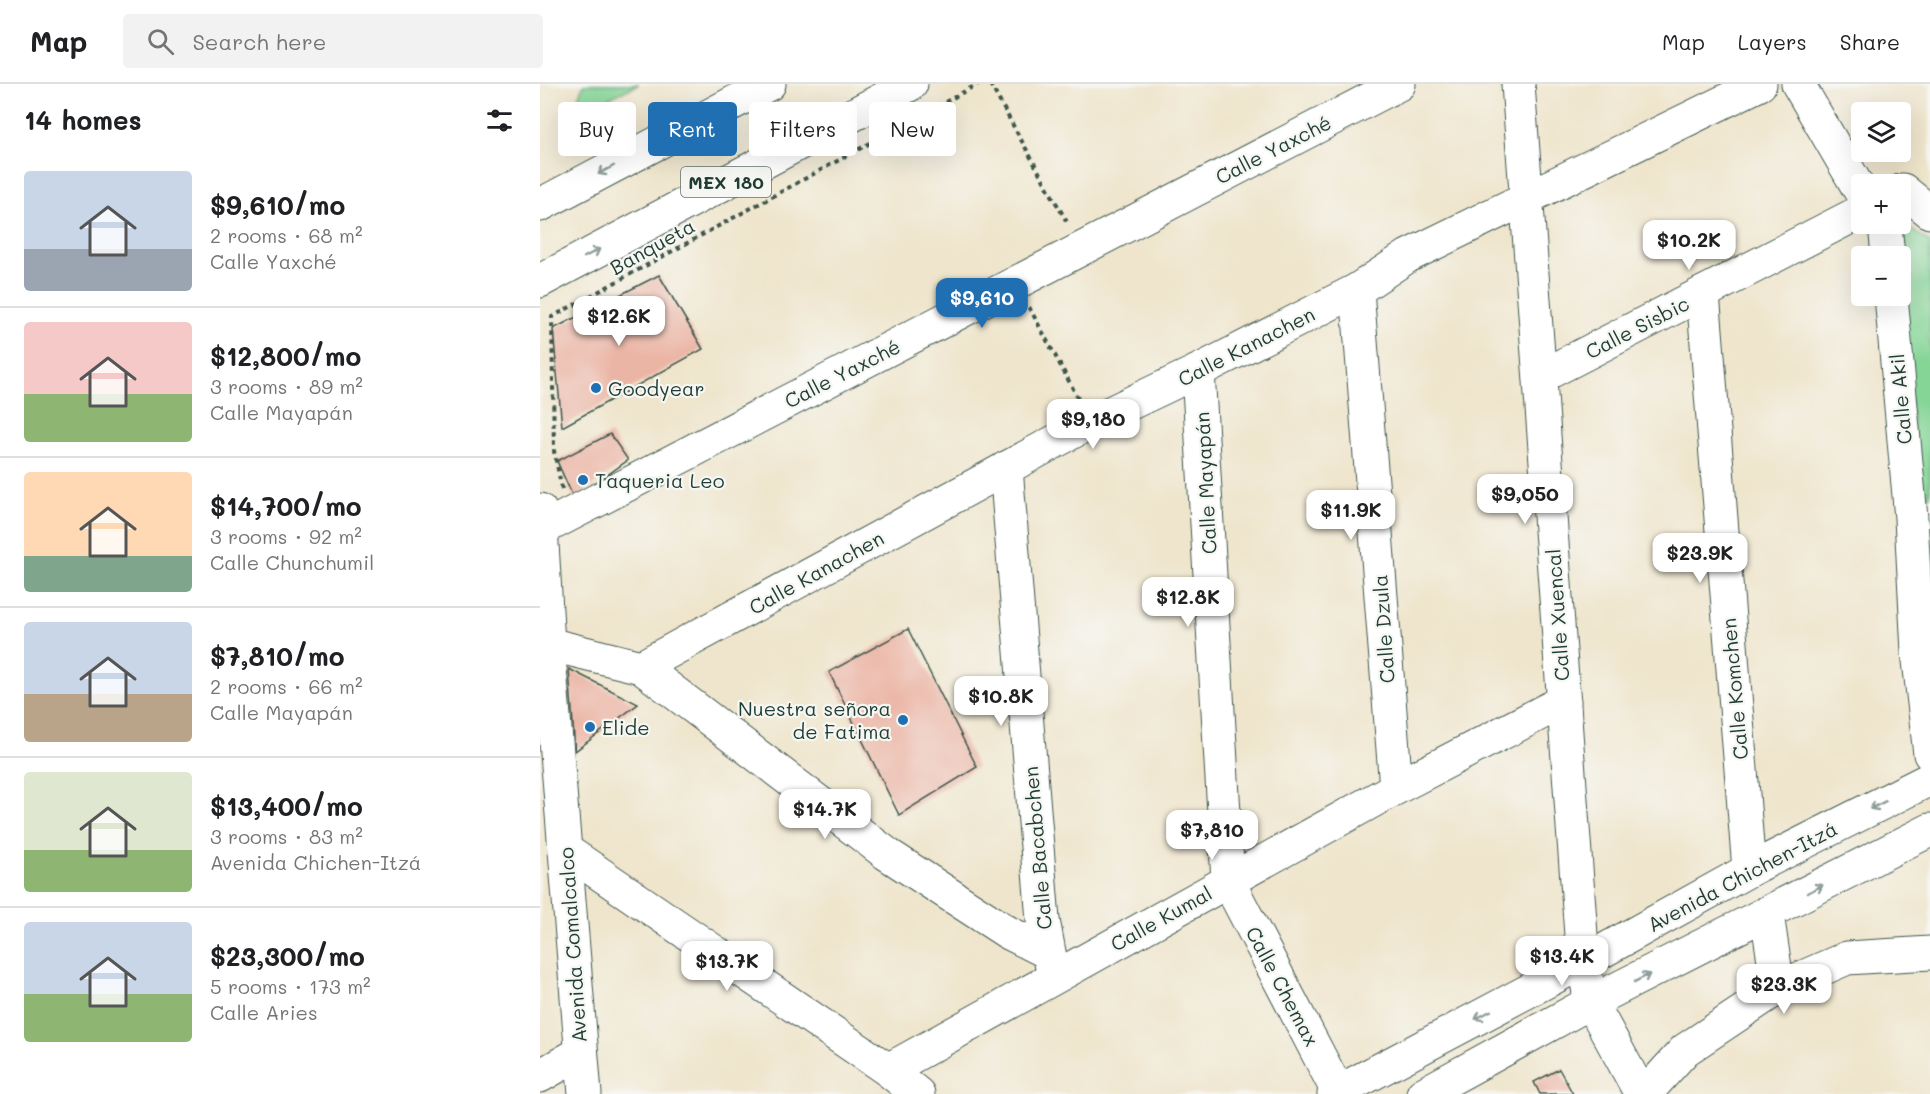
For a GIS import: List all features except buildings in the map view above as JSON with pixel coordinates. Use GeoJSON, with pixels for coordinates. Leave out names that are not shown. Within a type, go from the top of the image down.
{"type":"FeatureCollection","features":[{"type":"Feature","properties":{"kind":"street"},"geometry":{"type":"LineString","coordinates":[[540,204],[769,84]]}},
{"type":"Feature","properties":{"kind":"street","name":"MEX 180"},"geometry":{"type":"LineString","coordinates":[[540,280],[911,84]]}},
{"type":"Feature","properties":{"kind":"street","name":"Calle Yaxché"},"geometry":{"type":"LineString","coordinates":[[546,515],[1016,283],[1399,84]]}},
{"type":"Feature","properties":{"kind":"street","name":"Calle Xuencal"},"geometry":{"type":"LineString","coordinates":[[1518,84],[1583,962],[1591,1002],[1643,1094]]}},
{"type":"Feature","properties":{"kind":"street","name":"Calle Kanachen"},"geometry":{"type":"LineString","coordinates":[[641,667],[1091,422],[1198,371],[1357,290],[1408,256],[1760,84]]}},
{"type":"Feature","properties":{"kind":"street"},"geometry":{"type":"LineString","coordinates":[[1798,84],[1851,175]]}},
{"type":"Feature","properties":{"kind":"street"},"geometry":{"type":"LineString","coordinates":[[1911,186],[1930,212]]}},
{"type":"Feature","properties":{"kind":"street","name":"Calle Sisbic"},"geometry":{"type":"LineString","coordinates":[[1540,377],[1851,217]]}},
{"type":"Feature","properties":{"kind":"street","name":"Calle Dzula"},"geometry":{"type":"LineString","coordinates":[[1357,290],[1396,788]]}},
{"type":"Feature","properties":{"kind":"street","name":"Calle Komchen"},"geometry":{"type":"LineString","coordinates":[[1703,293],[1749,870]]}},
{"type":"Feature","properties":{"kind":"street","name":"Calle Akil"},"geometry":{"type":"LineString","coordinates":[[1892,306],[1920,513],[1918,652],[1930,754]]}},
{"type":"Feature","properties":{"kind":"street","name":"Calle Mayapán"},"geometry":{"type":"LineString","coordinates":[[1198,371],[1228,881]]}},
{"type":"Feature","properties":{"kind":"street","name":"Calle Bacabchen"},"geometry":{"type":"LineString","coordinates":[[1006,468],[1051,964]]}},
{"type":"Feature","properties":{"kind":"street","name":"Avenida Comalcalco"},"geometry":{"type":"LineString","coordinates":[[546,515],[548,644],[585,1094]]}},
{"type":"Feature","properties":{"kind":"street"},"geometry":{"type":"LineString","coordinates":[[548,644],[641,667],[887,854],[1007,932],[1051,964]]}},
{"type":"Feature","properties":{"kind":"street","name":"Calle Kumal"},"geometry":{"type":"LineString","coordinates":[[888,1070],[1051,964],[1228,881],[1396,788],[1564,701]]}},
{"type":"Feature","properties":{"kind":"street","name":"Avenida Chichen-Itzá"},"geometry":{"type":"LineString","coordinates":[[1336,1093],[1583,962],[1749,870],[1930,779]]}},
{"type":"Feature","properties":{"kind":"street"},"geometry":{"type":"LineString","coordinates":[[1423,1094],[1591,1002],[1930,830]]}},
{"type":"Feature","properties":{"kind":"street"},"geometry":{"type":"LineString","coordinates":[[566,850],[888,1070],[918,1094]]}},
{"type":"Feature","properties":{"kind":"street","name":"Calle Chemax"},"geometry":{"type":"LineString","coordinates":[[1228,881],[1336,1093]]}},
{"type":"Feature","properties":{"kind":"street"},"geometry":{"type":"LineString","coordinates":[[1767,914],[1778,988]]}},
{"type":"Feature","properties":{"kind":"street"},"geometry":{"type":"LineString","coordinates":[[1643,1094],[1685,1050],[1778,988],[1847,958],[1930,953]]}},
{"type":"Feature","properties":{"kind":"street"},"geometry":{"type":"LineString","coordinates":[[540,1076],[580,1053]]}},
{"type":"Feature","properties":{"kind":"path","name":"Banqueta"},"geometry":{"type":"LineString","coordinates":[[546,515],[554,451],[552,317],[978,84]]}},
{"type":"Feature","properties":{"kind":"path"},"geometry":{"type":"LineString","coordinates":[[990,84],[1073,233]]}},
{"type":"Feature","properties":{"kind":"path"},"geometry":{"type":"LineString","coordinates":[[1016,283],[1091,422]]}},
{"type":"Feature","properties":{"kind":"green space"},"geometry":{"type":"Polygon","coordinates":[[[584,84],[639,84],[601,102],[576,102],[584,84]]]}},
{"type":"Feature","properties":{"kind":"green space"},"geometry":{"type":"Polygon","coordinates":[[[1911,229],[1930,243],[1930,495],[1920,499],[1901,306],[1911,306],[1911,246],[1901,246],[1901,234],[1911,234],[1911,229]]]}},
{"type":"Feature","properties":{"kind":"place","name":"Goodyear"},"geometry":{"type":"Point","coordinates":[596,388]}},
{"type":"Feature","properties":{"kind":"place","name":"Taqueria Leo"},"geometry":{"type":"Point","coordinates":[583,480]}},
{"type":"Feature","properties":{"kind":"place","name":"Nuestra señora de Fatima"},"geometry":{"type":"Point","coordinates":[903,720]}},
{"type":"Feature","properties":{"kind":"place","name":"Elide"},"geometry":{"type":"Point","coordinates":[590,727]}}]}
